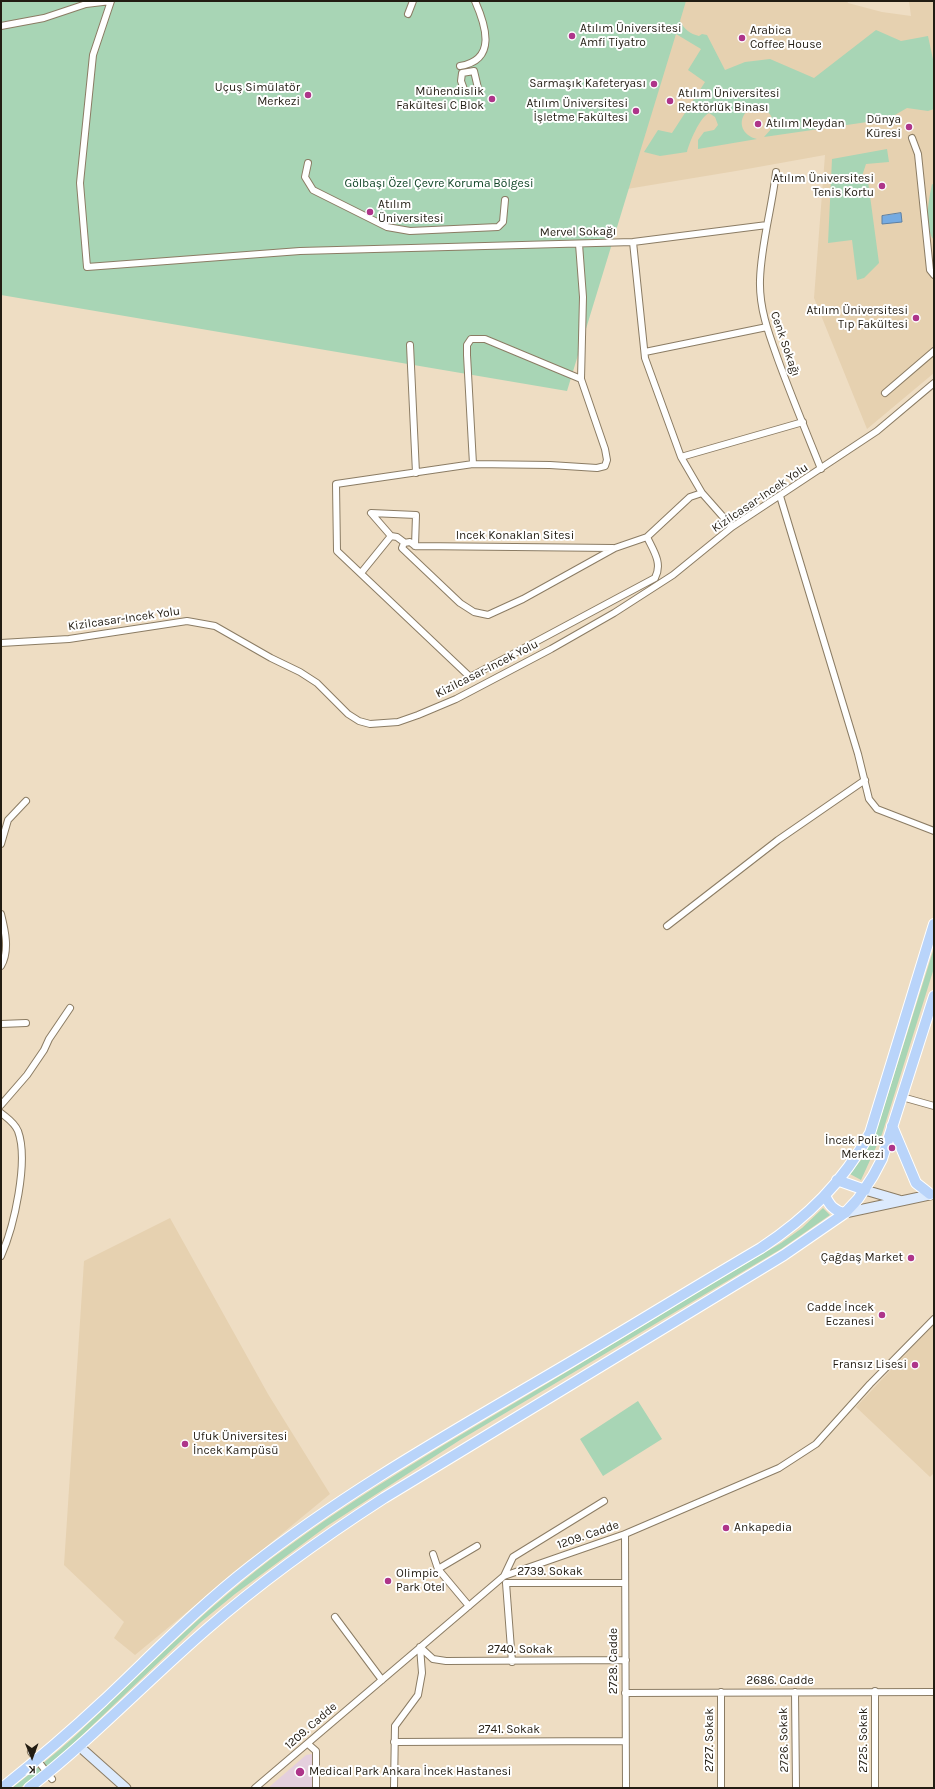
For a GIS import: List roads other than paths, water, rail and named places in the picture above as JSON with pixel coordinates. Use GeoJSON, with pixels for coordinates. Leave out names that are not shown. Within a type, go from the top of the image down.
{"type":"FeatureCollection","features":[{"type":"Feature","properties":{"kind":"main road"},"geometry":{"type":"LineString","coordinates":[[2,1788],[34,1755],[102,1703],[213,1596],[250,1566],[307,1524],[432,1443],[538,1382],[761,1248],[800,1220],[825,1195],[837,1180],[863,1145],[873,1124],[934,924]]}},
{"type":"Feature","properties":{"kind":"main road"},"geometry":{"type":"LineString","coordinates":[[29,1788],[50,1776],[211,1625],[266,1579],[334,1530],[397,1490],[784,1255],[845,1213],[865,1190],[882,1159],[934,996]]}},
{"type":"Feature","properties":{"kind":"main road"},"geometry":{"type":"LineString","coordinates":[[892,1126],[916,1183],[932,1194]]}},
{"type":"Feature","properties":{"kind":"main road"},"geometry":{"type":"LineString","coordinates":[[837,1180],[899,1200]]}},
{"type":"Feature","properties":{"kind":"main road"},"geometry":{"type":"LineString","coordinates":[[825,1195],[832,1207],[845,1213],[932,1194]]}},
{"type":"Feature","properties":{"kind":"main road"},"geometry":{"type":"LineString","coordinates":[[80,1747],[116,1784],[126,1788]]}},
{"type":"Feature","properties":{"kind":"street"},"geometry":{"type":"LineString","coordinates":[[1,26],[44,18],[86,4],[111,1]]}},
{"type":"Feature","properties":{"kind":"street","name":"Mervel Sokağı"},"geometry":{"type":"LineString","coordinates":[[111,1],[93,55],[80,183],[87,267],[300,251],[634,242],[767,225]]}},
{"type":"Feature","properties":{"kind":"street"},"geometry":{"type":"LineString","coordinates":[[408,14],[413,1]]}},
{"type":"Feature","properties":{"kind":"street"},"geometry":{"type":"LineString","coordinates":[[460,66],[470,64],[479,58],[484,49],[486,39],[485,28],[475,1]]}},
{"type":"Feature","properties":{"kind":"street"},"geometry":{"type":"LineString","coordinates":[[465,92],[461,81],[462,73],[474,71],[478,88]]}},
{"type":"Feature","properties":{"kind":"street"},"geometry":{"type":"LineString","coordinates":[[912,138],[918,154],[930,270],[934,275]]}},
{"type":"Feature","properties":{"kind":"street"},"geometry":{"type":"LineString","coordinates":[[308,163],[305,176],[313,190],[387,227],[398,230],[410,231],[498,227],[503,222],[505,200]]}},
{"type":"Feature","properties":{"kind":"street","name":"Cenk Sokağı"},"geometry":{"type":"LineString","coordinates":[[776,172],[760,279],[762,309],[766,327],[821,469]]}},
{"type":"Feature","properties":{"kind":"street"},"geometry":{"type":"LineString","coordinates":[[634,242],[645,358],[681,457],[702,493],[732,527]]}},
{"type":"Feature","properties":{"kind":"street"},"geometry":{"type":"LineString","coordinates":[[927,242],[934,244]]}},
{"type":"Feature","properties":{"kind":"street"},"geometry":{"type":"LineString","coordinates":[[579,244],[583,297],[581,378],[605,449],[607,460],[605,466],[597,468],[550,465],[473,464],[336,484],[337,551],[470,677],[655,578],[658,571],[658,563],[647,537]]}},
{"type":"Feature","properties":{"kind":"street"},"geometry":{"type":"LineString","coordinates":[[645,352],[766,327]]}},
{"type":"Feature","properties":{"kind":"street"},"geometry":{"type":"LineString","coordinates":[[473,464],[467,355],[467,346],[471,339],[485,339],[581,378]]}},
{"type":"Feature","properties":{"kind":"street"},"geometry":{"type":"LineString","coordinates":[[410,345],[416,472]]}},
{"type":"Feature","properties":{"kind":"street"},"geometry":{"type":"LineString","coordinates":[[885,392],[934,351]]}},
{"type":"Feature","properties":{"kind":"street","name":"Kizilcasar-Incek Yolu"},"geometry":{"type":"LineString","coordinates":[[1,644],[69,639],[187,621],[215,626],[271,658],[300,672],[317,683],[348,714],[359,722],[370,724],[398,722],[456,698],[552,649],[674,575],[732,527],[891,421],[934,383]]}},
{"type":"Feature","properties":{"kind":"street"},"geometry":{"type":"LineString","coordinates":[[681,457],[802,422]]}},
{"type":"Feature","properties":{"kind":"street"},"geometry":{"type":"LineString","coordinates":[[405,543],[402,548],[460,603],[474,612],[483,615],[496,612],[523,599],[615,548],[647,537],[690,497],[702,493]]}},
{"type":"Feature","properties":{"kind":"street"},"geometry":{"type":"LineString","coordinates":[[780,496],[858,754],[869,799],[877,809],[934,831]]}},
{"type":"Feature","properties":{"kind":"street"},"geometry":{"type":"LineString","coordinates":[[361,573],[391,536],[371,513],[416,515],[416,546]]}},
{"type":"Feature","properties":{"kind":"street","name":"Incek Konaklan Sitesi"},"geometry":{"type":"LineString","coordinates":[[391,536],[398,536],[405,543],[410,542],[416,546],[615,548]]}},
{"type":"Feature","properties":{"kind":"street"},"geometry":{"type":"LineString","coordinates":[[667,926],[778,840],[864,780]]}},
{"type":"Feature","properties":{"kind":"street"},"geometry":{"type":"LineString","coordinates":[[1,844],[8,820],[26,801]]}},
{"type":"Feature","properties":{"kind":"street"},"geometry":{"type":"LineString","coordinates":[[1,914],[5,931],[6,952],[5,959],[1,966]]}},
{"type":"Feature","properties":{"kind":"street"},"geometry":{"type":"LineString","coordinates":[[1,1105],[27,1075],[44,1050],[48,1039],[70,1008]]}},
{"type":"Feature","properties":{"kind":"street"},"geometry":{"type":"LineString","coordinates":[[1,1024],[26,1023]]}},
{"type":"Feature","properties":{"kind":"street"},"geometry":{"type":"LineString","coordinates":[[902,1097],[934,1106]]}},
{"type":"Feature","properties":{"kind":"street"},"geometry":{"type":"LineString","coordinates":[[1,1113],[13,1122],[18,1130],[22,1158],[15,1210],[1,1256]]}},
{"type":"Feature","properties":{"kind":"street","name":"1209. Cadde"},"geometry":{"type":"LineString","coordinates":[[255,1788],[504,1576],[625,1534],[779,1468],[816,1444],[870,1384],[934,1319]]}},
{"type":"Feature","properties":{"kind":"street"},"geometry":{"type":"LineString","coordinates":[[504,1576],[513,1557],[604,1501]]}},
{"type":"Feature","properties":{"kind":"street","name":"2728. Cadde"},"geometry":{"type":"LineString","coordinates":[[625,1534],[626,1788]]}},
{"type":"Feature","properties":{"kind":"street"},"geometry":{"type":"LineString","coordinates":[[438,1569],[476,1546]]}},
{"type":"Feature","properties":{"kind":"street"},"geometry":{"type":"LineString","coordinates":[[433,1554],[438,1569],[469,1606]]}},
{"type":"Feature","properties":{"kind":"street","name":"2739. Sokak"},"geometry":{"type":"LineString","coordinates":[[512,1662],[506,1583],[625,1583]]}},
{"type":"Feature","properties":{"kind":"street"},"geometry":{"type":"LineString","coordinates":[[335,1617],[382,1680]]}},
{"type":"Feature","properties":{"kind":"street"},"geometry":{"type":"LineString","coordinates":[[394,1788],[395,1726],[418,1695],[422,1673],[420,1647]]}},
{"type":"Feature","properties":{"kind":"street","name":"2740. Sokak"},"geometry":{"type":"LineString","coordinates":[[420,1647],[432,1659],[446,1661],[512,1662],[626,1660]]}},
{"type":"Feature","properties":{"kind":"street","name":"2725. Sokak"},"geometry":{"type":"LineString","coordinates":[[875,1691],[875,1788]]}},
{"type":"Feature","properties":{"kind":"street","name":"2727. Sokak"},"geometry":{"type":"LineString","coordinates":[[721,1788],[722,1692]]}},
{"type":"Feature","properties":{"kind":"street","name":"2726. Sokak"},"geometry":{"type":"LineString","coordinates":[[795,1692],[796,1788]]}},
{"type":"Feature","properties":{"kind":"street","name":"2686. Cadde"},"geometry":{"type":"LineString","coordinates":[[625,1693],[934,1692]]}},
{"type":"Feature","properties":{"kind":"street","name":"2741. Sokak"},"geometry":{"type":"LineString","coordinates":[[394,1742],[625,1741]]}},
{"type":"Feature","properties":{"kind":"street"},"geometry":{"type":"LineString","coordinates":[[308,1744],[316,1751],[316,1788]]}},
{"type":"Feature","properties":{"kind":"street"},"geometry":{"type":"LineString","coordinates":[[34,1755],[50,1776]]}},
{"type":"Feature","properties":{"kind":"water"},"geometry":{"type":"Polygon","coordinates":[[[901,213],[902,222],[882,224],[882,216],[901,213]]]}},
{"type":"Feature","properties":{"kind":"place","name":"Atılım Üniversitesi Amfi Tiyatro"},"geometry":{"type":"Point","coordinates":[572,36]}},
{"type":"Feature","properties":{"kind":"place","name":"Arabica Coffee House"},"geometry":{"type":"Point","coordinates":[742,38]}},
{"type":"Feature","properties":{"kind":"place","name":"Sarmaşık Kafeteryası"},"geometry":{"type":"Point","coordinates":[654,84]}},
{"type":"Feature","properties":{"kind":"place","name":"Uçuş Simülatör Merkezi"},"geometry":{"type":"Point","coordinates":[308,95]}},
{"type":"Feature","properties":{"kind":"place","name":"Mühendislik Fakültesi C Blok"},"geometry":{"type":"Point","coordinates":[492,99]}},
{"type":"Feature","properties":{"kind":"place","name":"Atılım Üniversitesi Rektörlük Binası"},"geometry":{"type":"Point","coordinates":[670,101]}},
{"type":"Feature","properties":{"kind":"place","name":"Atılım Üniversitesi İşletme Fakültesi"},"geometry":{"type":"Point","coordinates":[636,111]}},
{"type":"Feature","properties":{"kind":"place","name":"Atılım Meydan"},"geometry":{"type":"Point","coordinates":[758,124]}},
{"type":"Feature","properties":{"kind":"place","name":"Dünya Küresi"},"geometry":{"type":"Point","coordinates":[909,127]}},
{"type":"Feature","properties":{"kind":"place","name":"Atılım Üniversitesi Tenis Kortu"},"geometry":{"type":"Point","coordinates":[882,186]}},
{"type":"Feature","properties":{"kind":"place","name":"Atılım Üniversitesi"},"geometry":{"type":"Point","coordinates":[370,212]}},
{"type":"Feature","properties":{"kind":"place","name":"Atılım Üniversitesi Tıp Fakültesi"},"geometry":{"type":"Point","coordinates":[916,318]}},
{"type":"Feature","properties":{"kind":"place","name":"İncek Polis Merkezi"},"geometry":{"type":"Point","coordinates":[892,1148]}},
{"type":"Feature","properties":{"kind":"place","name":"Çağdaş Market"},"geometry":{"type":"Point","coordinates":[911,1258]}},
{"type":"Feature","properties":{"kind":"place","name":"Cadde İncek Eczanesi"},"geometry":{"type":"Point","coordinates":[882,1315]}},
{"type":"Feature","properties":{"kind":"place","name":"Fransız Lisesi"},"geometry":{"type":"Point","coordinates":[915,1365]}},
{"type":"Feature","properties":{"kind":"place","name":"Ufuk Üniversitesi İncek Kampüsü"},"geometry":{"type":"Point","coordinates":[185,1444]}},
{"type":"Feature","properties":{"kind":"place","name":"Ankapedia"},"geometry":{"type":"Point","coordinates":[726,1528]}},
{"type":"Feature","properties":{"kind":"place","name":"Olimpic Park Otel"},"geometry":{"type":"Point","coordinates":[388,1581]}},
{"type":"Feature","properties":{"kind":"place","name":"Medical Park Ankara İncek Hastanesi"},"geometry":{"type":"Point","coordinates":[300,1772]}},
{"type":"Feature","properties":{"kind":"park label","name":"Gölbaşı Özel Çevre Koruma Bölgesi"},"geometry":{"type":"Point","coordinates":[439,184]}}]}
